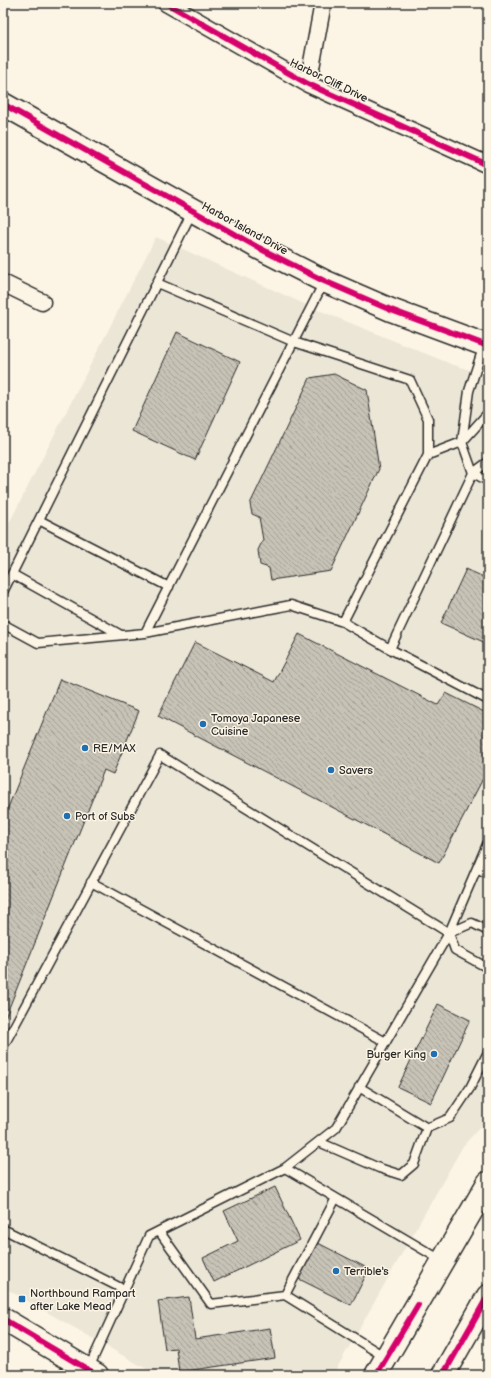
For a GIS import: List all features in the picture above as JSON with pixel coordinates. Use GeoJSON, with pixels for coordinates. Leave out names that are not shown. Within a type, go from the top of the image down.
{"type":"FeatureCollection","features":[{"type":"Feature","properties":{"kind":"street","name":"Harbor Cliff Drive"},"geometry":{"type":"LineString","coordinates":[[166,3],[308,84],[488,165]]}},
{"type":"Feature","properties":{"kind":"street"},"geometry":{"type":"LineString","coordinates":[[308,84],[323,3]]}},
{"type":"Feature","properties":{"kind":"street","name":"Harbor Island Drive"},"geometry":{"type":"LineString","coordinates":[[3,104],[259,248],[324,281],[391,310],[486,345]]}},
{"type":"Feature","properties":{"kind":"street"},"geometry":{"type":"LineString","coordinates":[[3,282],[42,302]]}},
{"type":"Feature","properties":{"kind":"street"},"geometry":{"type":"LineString","coordinates":[[381,1366],[444,1261],[488,1183]]}},
{"type":"Feature","properties":{"kind":"street"},"geometry":{"type":"LineString","coordinates":[[443,1375],[488,1296]]}},
{"type":"Feature","properties":{"kind":"street"},"geometry":{"type":"LineString","coordinates":[[3,1320],[93,1372]]}},
{"type":"Feature","properties":{"kind":"lane"},"geometry":{"type":"LineString","coordinates":[[3,592],[192,211]]}},
{"type":"Feature","properties":{"kind":"lane"},"geometry":{"type":"LineString","coordinates":[[145,633],[324,281]]}},
{"type":"Feature","properties":{"kind":"lane"},"geometry":{"type":"LineString","coordinates":[[157,283],[294,342],[410,380],[428,420],[428,457],[344,622]]}},
{"type":"Feature","properties":{"kind":"lane"},"geometry":{"type":"LineString","coordinates":[[486,345],[469,391],[462,442],[473,473],[488,481]]}},
{"type":"Feature","properties":{"kind":"lane"},"geometry":{"type":"LineString","coordinates":[[428,457],[462,442],[488,413]]}},
{"type":"Feature","properties":{"kind":"lane"},"geometry":{"type":"LineString","coordinates":[[390,649],[473,473],[488,462]]}},
{"type":"Feature","properties":{"kind":"lane"},"geometry":{"type":"LineString","coordinates":[[39,520],[169,587]]}},
{"type":"Feature","properties":{"kind":"lane"},"geometry":{"type":"LineString","coordinates":[[12,574],[121,635]]}},
{"type":"Feature","properties":{"kind":"lane"},"geometry":{"type":"LineString","coordinates":[[3,624],[38,643],[145,633],[291,605],[344,622],[390,649],[488,700]]}},
{"type":"Feature","properties":{"kind":"lane"},"geometry":{"type":"LineString","coordinates":[[3,1047],[160,754],[449,933],[455,950],[488,968]]}},
{"type":"Feature","properties":{"kind":"lane"},"geometry":{"type":"LineString","coordinates":[[93,1372],[125,1290],[149,1236],[285,1168],[336,1128],[449,933],[488,842]]}},
{"type":"Feature","properties":{"kind":"lane"},"geometry":{"type":"LineString","coordinates":[[477,868],[488,874]]}},
{"type":"Feature","properties":{"kind":"lane"},"geometry":{"type":"LineString","coordinates":[[91,882],[386,1042]]}},
{"type":"Feature","properties":{"kind":"lane"},"geometry":{"type":"LineString","coordinates":[[449,933],[472,923],[488,931]]}},
{"type":"Feature","properties":{"kind":"lane"},"geometry":{"type":"LineString","coordinates":[[318,1142],[379,1168],[401,1175],[414,1164],[427,1128],[450,1118],[470,1088],[488,1052]]}},
{"type":"Feature","properties":{"kind":"lane"},"geometry":{"type":"LineString","coordinates":[[360,1087],[427,1128]]}},
{"type":"Feature","properties":{"kind":"lane"},"geometry":{"type":"LineString","coordinates":[[285,1168],[444,1261]]}},
{"type":"Feature","properties":{"kind":"lane"},"geometry":{"type":"LineString","coordinates":[[285,1295],[336,1198]]}},
{"type":"Feature","properties":{"kind":"lane"},"geometry":{"type":"LineString","coordinates":[[3,1229],[125,1290]]}},
{"type":"Feature","properties":{"kind":"lane"},"geometry":{"type":"LineString","coordinates":[[159,1231],[211,1304],[285,1295],[381,1366]]}},
{"type":"Feature","properties":{"kind":"shaded area"},"geometry":{"type":"Polygon","coordinates":[[[156,237],[311,307],[451,364],[488,376],[488,1118],[463,1146],[333,1375],[157,1375],[3,1287],[3,535],[156,237]]]}},
{"type":"Feature","properties":{"kind":"building"},"geometry":{"type":"Polygon","coordinates":[[[177,332],[240,362],[195,460],[132,431],[177,332]]]}},
{"type":"Feature","properties":{"kind":"building"},"geometry":{"type":"Polygon","coordinates":[[[334,374],[367,390],[379,469],[331,571],[271,580],[269,568],[260,565],[258,550],[263,540],[259,517],[252,514],[250,504],[310,378],[334,374]]]}},
{"type":"Feature","properties":{"kind":"building"},"geometry":{"type":"Polygon","coordinates":[[[466,569],[488,579],[488,644],[441,623],[466,569]]]}},
{"type":"Feature","properties":{"kind":"building"},"geometry":{"type":"Polygon","coordinates":[[[299,634],[438,705],[446,693],[488,714],[488,769],[439,863],[158,716],[195,642],[274,682],[299,634]]]}},
{"type":"Feature","properties":{"kind":"building"},"geometry":{"type":"Polygon","coordinates":[[[60,679],[139,711],[113,774],[104,770],[3,1023],[3,820],[60,679]]]}},
{"type":"Feature","properties":{"kind":"building","name":"Burger King"},"geometry":{"type":"Polygon","coordinates":[[[438,1004],[470,1020],[431,1103],[398,1087],[438,1004]]]}},
{"type":"Feature","properties":{"kind":"building"},"geometry":{"type":"Polygon","coordinates":[[[275,1187],[300,1240],[214,1282],[203,1258],[238,1241],[224,1211],[275,1187]]]}},
{"type":"Feature","properties":{"kind":"building"},"geometry":{"type":"Polygon","coordinates":[[[316,1242],[369,1269],[351,1305],[297,1278],[316,1242]]]}},
{"type":"Feature","properties":{"kind":"building"},"geometry":{"type":"Polygon","coordinates":[[[189,1297],[195,1339],[270,1328],[275,1358],[179,1372],[176,1348],[165,1349],[158,1301],[189,1297]]]}},
{"type":"Feature","properties":{"kind":"cycle path"},"geometry":{"type":"LineString","coordinates":[[166,3],[308,84],[488,165]]}},
{"type":"Feature","properties":{"kind":"cycle path"},"geometry":{"type":"LineString","coordinates":[[3,104],[259,248],[324,281],[391,310],[488,346]]}},
{"type":"Feature","properties":{"kind":"cycle path"},"geometry":{"type":"LineString","coordinates":[[443,1375],[488,1296]]}},
{"type":"Feature","properties":{"kind":"cycle path"},"geometry":{"type":"LineString","coordinates":[[376,1375],[418,1305]]}},
{"type":"Feature","properties":{"kind":"cycle path"},"geometry":{"type":"LineString","coordinates":[[3,1319],[97,1375]]}},
{"type":"Feature","properties":{"kind":"place","name":"Tomoya Japanese Cuisine"},"geometry":{"type":"Point","coordinates":[203,724]}},
{"type":"Feature","properties":{"kind":"place","name":"RE/MAX"},"geometry":{"type":"Point","coordinates":[85,748]}},
{"type":"Feature","properties":{"kind":"place","name":"Savers"},"geometry":{"type":"Point","coordinates":[331,770]}},
{"type":"Feature","properties":{"kind":"place","name":"Port of Subs"},"geometry":{"type":"Point","coordinates":[67,816]}},
{"type":"Feature","properties":{"kind":"place","name":"Burger King"},"geometry":{"type":"Point","coordinates":[434,1054]}},
{"type":"Feature","properties":{"kind":"place","name":"Terrible's"},"geometry":{"type":"Point","coordinates":[336,1271]}},
{"type":"Feature","properties":{"kind":"place","name":"Northbound Rampart after Lake Mead"},"geometry":{"type":"Point","coordinates":[22,1299]}}]}
